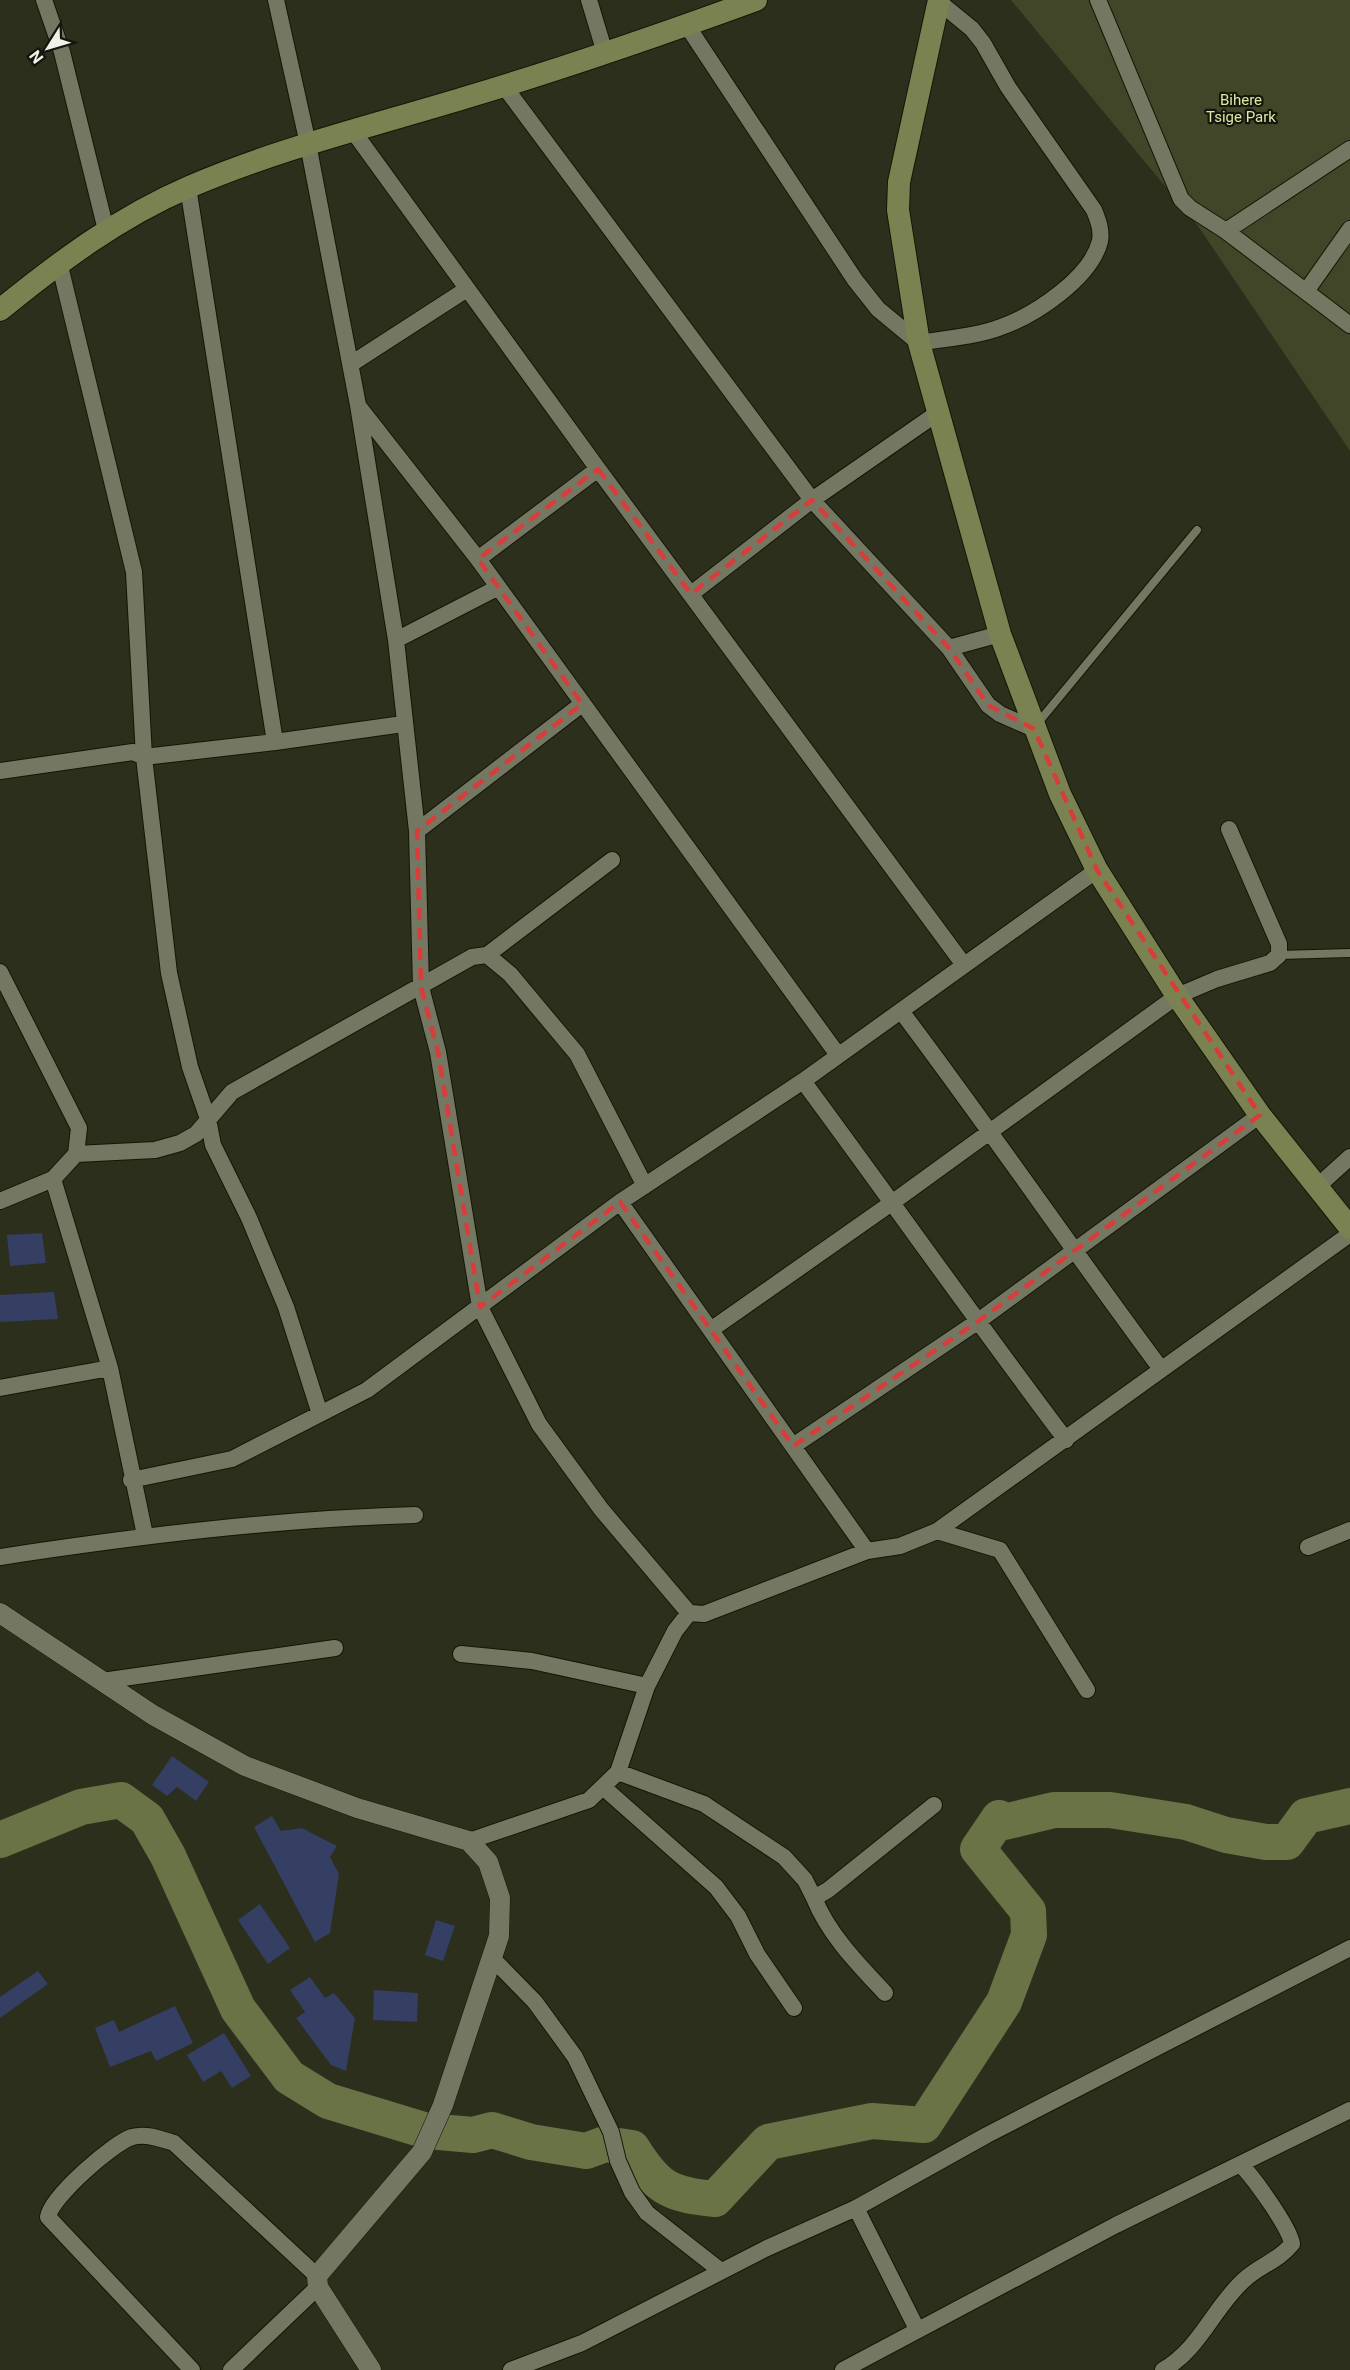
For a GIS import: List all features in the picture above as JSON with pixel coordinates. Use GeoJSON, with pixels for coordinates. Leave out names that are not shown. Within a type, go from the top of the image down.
{"type":"FeatureCollection","features":[{"type":"Feature","properties":{"kind":"main road"},"geometry":{"type":"LineString","coordinates":[[0,310],[59,262],[106,230],[188,187],[308,144],[504,86],[756,0]]}},
{"type":"Feature","properties":{"kind":"main road"},"geometry":{"type":"LineString","coordinates":[[939,1],[899,182],[898,210],[919,343],[1000,634],[1060,794],[1097,870],[1177,996],[1260,1115],[1350,1228]]}},
{"type":"Feature","properties":{"kind":"street"},"geometry":{"type":"LineString","coordinates":[[44,0],[62,52],[106,230]]}},
{"type":"Feature","properties":{"kind":"street"},"geometry":{"type":"LineString","coordinates":[[276,0],[308,144],[351,364],[396,640],[403,724],[417,831],[421,987],[438,1053],[480,1307],[539,1424],[601,1509],[689,1613],[704,1614],[867,1551],[900,1546],[937,1531],[1350,1234]]}},
{"type":"Feature","properties":{"kind":"street"},"geometry":{"type":"LineString","coordinates":[[589,0],[605,53]]}},
{"type":"Feature","properties":{"kind":"street"},"geometry":{"type":"LineString","coordinates":[[1098,0],[1173,183],[1190,208],[1226,231],[1307,290],[1350,325]]}},
{"type":"Feature","properties":{"kind":"street"},"geometry":{"type":"LineString","coordinates":[[686,24],[855,280],[878,309],[919,343],[1002,327],[1047,303],[1084,269],[1095,254],[1100,239],[1099,224],[1094,210],[1008,87],[983,43],[972,29],[939,1]]}},
{"type":"Feature","properties":{"kind":"street"},"geometry":{"type":"LineString","coordinates":[[504,86],[812,500],[949,648],[988,705],[1000,714],[1034,729]]}},
{"type":"Feature","properties":{"kind":"street"},"geometry":{"type":"LineString","coordinates":[[353,131],[598,470],[964,965]]}},
{"type":"Feature","properties":{"kind":"street"},"geometry":{"type":"LineString","coordinates":[[1226,231],[1350,150]]}},
{"type":"Feature","properties":{"kind":"street"},"geometry":{"type":"LineString","coordinates":[[188,187],[275,742]]}},
{"type":"Feature","properties":{"kind":"street"},"geometry":{"type":"LineString","coordinates":[[1307,290],[1350,229]]}},
{"type":"Feature","properties":{"kind":"street"},"geometry":{"type":"LineString","coordinates":[[59,262],[134,572],[144,757],[169,973],[190,1067],[208,1119],[213,1145],[249,1218],[286,1307],[320,1414]]}},
{"type":"Feature","properties":{"kind":"street"},"geometry":{"type":"LineString","coordinates":[[351,364],[467,289]]}},
{"type":"Feature","properties":{"kind":"street"},"geometry":{"type":"LineString","coordinates":[[358,405],[478,559],[838,1055]]}},
{"type":"Feature","properties":{"kind":"street"},"geometry":{"type":"LineString","coordinates":[[691,594],[812,500],[939,412]]}},
{"type":"Feature","properties":{"kind":"street"},"geometry":{"type":"LineString","coordinates":[[478,559],[598,470]]}},
{"type":"Feature","properties":{"kind":"street"},"geometry":{"type":"LineString","coordinates":[[396,640],[497,588]]}},
{"type":"Feature","properties":{"kind":"street"},"geometry":{"type":"LineString","coordinates":[[949,648],[1000,634]]}},
{"type":"Feature","properties":{"kind":"street"},"geometry":{"type":"LineString","coordinates":[[417,831],[582,704]]}},
{"type":"Feature","properties":{"kind":"street"},"geometry":{"type":"LineString","coordinates":[[0,771],[133,752],[144,757],[403,724]]}},
{"type":"Feature","properties":{"kind":"street"},"geometry":{"type":"LineString","coordinates":[[712,1329],[893,1202],[1177,996],[1217,979],[1270,963],[1279,956],[1280,944],[1229,829]]}},
{"type":"Feature","properties":{"kind":"street"},"geometry":{"type":"LineString","coordinates":[[76,1154],[164,1147],[196,1134],[232,1092],[472,957],[487,955],[612,860]]}},
{"type":"Feature","properties":{"kind":"street"},"geometry":{"type":"LineString","coordinates":[[132,1480],[232,1459],[367,1390],[620,1202],[803,1081],[1097,870]]}},
{"type":"Feature","properties":{"kind":"street"},"geometry":{"type":"LineString","coordinates":[[487,955],[510,974],[577,1054],[645,1186]]}},
{"type":"Feature","properties":{"kind":"street"},"geometry":{"type":"LineString","coordinates":[[0,972],[78,1128],[76,1154],[53,1179],[0,1201]]}},
{"type":"Feature","properties":{"kind":"street"},"geometry":{"type":"LineString","coordinates":[[901,1011],[991,1131],[1073,1251],[1161,1369]]}},
{"type":"Feature","properties":{"kind":"street"},"geometry":{"type":"LineString","coordinates":[[803,1081],[893,1202],[977,1322],[1066,1440]]}},
{"type":"Feature","properties":{"kind":"street"},"geometry":{"type":"LineString","coordinates":[[793,1446],[977,1322],[1260,1115]]}},
{"type":"Feature","properties":{"kind":"street"},"geometry":{"type":"LineString","coordinates":[[1318,1186],[1350,1157]]}},
{"type":"Feature","properties":{"kind":"street"},"geometry":{"type":"LineString","coordinates":[[53,1179],[110,1368],[145,1535]]}},
{"type":"Feature","properties":{"kind":"street"},"geometry":{"type":"LineString","coordinates":[[620,1202],[867,1551]]}},
{"type":"Feature","properties":{"kind":"street"},"geometry":{"type":"LineString","coordinates":[[0,1388],[110,1368]]}},
{"type":"Feature","properties":{"kind":"street"},"geometry":{"type":"LineString","coordinates":[[0,1557],[145,1535],[321,1519],[415,1515]]}},
{"type":"Feature","properties":{"kind":"street"},"geometry":{"type":"LineString","coordinates":[[1308,1548],[1350,1530]]}},
{"type":"Feature","properties":{"kind":"street"},"geometry":{"type":"LineString","coordinates":[[937,1531],[1000,1550],[1087,1690]]}},
{"type":"Feature","properties":{"kind":"street"},"geometry":{"type":"LineString","coordinates":[[0,1613],[153,1715],[245,1766],[357,1808],[468,1841],[488,1862],[500,1898],[499,1936],[443,2105],[423,2152],[318,2281],[231,2370]]}},
{"type":"Feature","properties":{"kind":"street"},"geometry":{"type":"LineString","coordinates":[[468,1841],[589,1800],[618,1772],[647,1686],[675,1631],[689,1613]]}},
{"type":"Feature","properties":{"kind":"street"},"geometry":{"type":"LineString","coordinates":[[102,1681],[335,1647]]}},
{"type":"Feature","properties":{"kind":"street"},"geometry":{"type":"LineString","coordinates":[[461,1654],[532,1661],[647,1686]]}},
{"type":"Feature","properties":{"kind":"street"},"geometry":{"type":"LineString","coordinates":[[618,1772],[704,1804],[784,1857],[805,1880],[822,1917],[848,1953],[885,1993]]}},
{"type":"Feature","properties":{"kind":"street"},"geometry":{"type":"LineString","coordinates":[[603,1786],[716,1887],[738,1916],[757,1954],[794,2008]]}},
{"type":"Feature","properties":{"kind":"street"},"geometry":{"type":"LineString","coordinates":[[814,1898],[828,1890],[934,1805]]}},
{"type":"Feature","properties":{"kind":"street"},"geometry":{"type":"LineString","coordinates":[[511,2370],[582,2343],[810,2227],[856,2208],[987,2135],[1350,1948]]}},
{"type":"Feature","properties":{"kind":"street"},"geometry":{"type":"LineString","coordinates":[[492,1958],[535,2002],[575,2057],[611,2132],[618,2161],[632,2192],[647,2213],[721,2271]]}},
{"type":"Feature","properties":{"kind":"street"},"geometry":{"type":"LineString","coordinates":[[843,2370],[1116,2225],[1350,2110]]}},
{"type":"Feature","properties":{"kind":"street"},"geometry":{"type":"LineString","coordinates":[[192,2370],[48,2217],[54,2202],[82,2172],[132,2137],[152,2136],[174,2143],[318,2281],[371,2370]]}},
{"type":"Feature","properties":{"kind":"street"},"geometry":{"type":"LineString","coordinates":[[1163,2370],[1174,2364],[1200,2337],[1228,2297],[1245,2278],[1281,2258],[1292,2244],[1291,2233],[1273,2211],[1260,2185],[1241,2165]]}},
{"type":"Feature","properties":{"kind":"street"},"geometry":{"type":"LineString","coordinates":[[856,2208],[893,2276],[917,2329]]}},
{"type":"Feature","properties":{"kind":"lane"},"geometry":{"type":"LineString","coordinates":[[1034,729],[1197,530]]}},
{"type":"Feature","properties":{"kind":"lane"},"geometry":{"type":"LineString","coordinates":[[1279,956],[1350,953]]}},
{"type":"Feature","properties":{"kind":"highlighted area"},"geometry":{"type":"Polygon","coordinates":[[[598,469],[691,594],[812,500],[949,648],[988,705],[1034,729],[1097,870],[1260,1115],[977,1322],[793,1446],[620,1202],[480,1307],[438,1052],[421,987],[417,831],[582,704],[478,559],[598,469]]]}},
{"type":"Feature","properties":{"kind":"green space","name":"Bihere Tsige Park"},"geometry":{"type":"Polygon","coordinates":[[[1011,0],[1350,0],[1350,451],[1198,226],[1011,0]]]}},
{"type":"Feature","properties":{"kind":"building"},"geometry":{"type":"Polygon","coordinates":[[[42,1233],[46,1263],[10,1266],[7,1235],[42,1233]]]}},
{"type":"Feature","properties":{"kind":"building"},"geometry":{"type":"Polygon","coordinates":[[[54,1292],[58,1319],[0,1322],[0,1295],[54,1292]]]}},
{"type":"Feature","properties":{"kind":"building"},"geometry":{"type":"Polygon","coordinates":[[[172,1756],[209,1782],[196,1801],[177,1787],[167,1796],[152,1785],[172,1756]]]}},
{"type":"Feature","properties":{"kind":"building"},"geometry":{"type":"Polygon","coordinates":[[[272,1816],[281,1831],[302,1828],[337,1846],[330,1857],[339,1874],[330,1933],[315,1942],[254,1827],[272,1816]]]}},
{"type":"Feature","properties":{"kind":"building"},"geometry":{"type":"Polygon","coordinates":[[[260,1904],[290,1948],[268,1964],[238,1920],[260,1904]]]}},
{"type":"Feature","properties":{"kind":"building"},"geometry":{"type":"Polygon","coordinates":[[[436,1920],[455,1926],[443,1961],[425,1955],[436,1920]]]}},
{"type":"Feature","properties":{"kind":"building"},"geometry":{"type":"Polygon","coordinates":[[[38,1971],[48,1984],[0,2018],[0,1997],[38,1971]]]}},
{"type":"Feature","properties":{"kind":"building"},"geometry":{"type":"Polygon","coordinates":[[[310,1977],[325,1998],[334,1993],[355,2018],[346,2071],[331,2065],[296,2018],[305,2012],[290,1990],[310,1977]]]}},
{"type":"Feature","properties":{"kind":"building"},"geometry":{"type":"Polygon","coordinates":[[[374,1990],[418,1993],[417,2022],[373,2020],[374,1990]]]}},
{"type":"Feature","properties":{"kind":"building"},"geometry":{"type":"Polygon","coordinates":[[[175,2006],[193,2043],[156,2061],[151,2051],[110,2067],[95,2028],[114,2020],[119,2032],[175,2006]]]}},
{"type":"Feature","properties":{"kind":"building"},"geometry":{"type":"Polygon","coordinates":[[[224,2033],[251,2076],[232,2088],[221,2071],[203,2082],[187,2055],[224,2033]]]}},
{"type":"Feature","properties":{"kind":"waterway"},"geometry":{"type":"LineString","coordinates":[[0,1840],[81,1807],[121,1800],[147,1819],[168,1856],[238,2009],[289,2077],[328,2101],[427,2131],[473,2135],[492,2130],[531,2142],[586,2151],[605,2144],[632,2148],[649,2172],[665,2187],[686,2195],[715,2199],[768,2142],[872,2121],[924,2125],[1004,2002],[1029,1935],[1028,1911],[978,1849],[999,1818],[1004,1822],[1054,1810],[1110,1810],[1186,1822],[1226,1835],[1266,1842],[1287,1842],[1306,1816],[1350,1806]]}}]}
